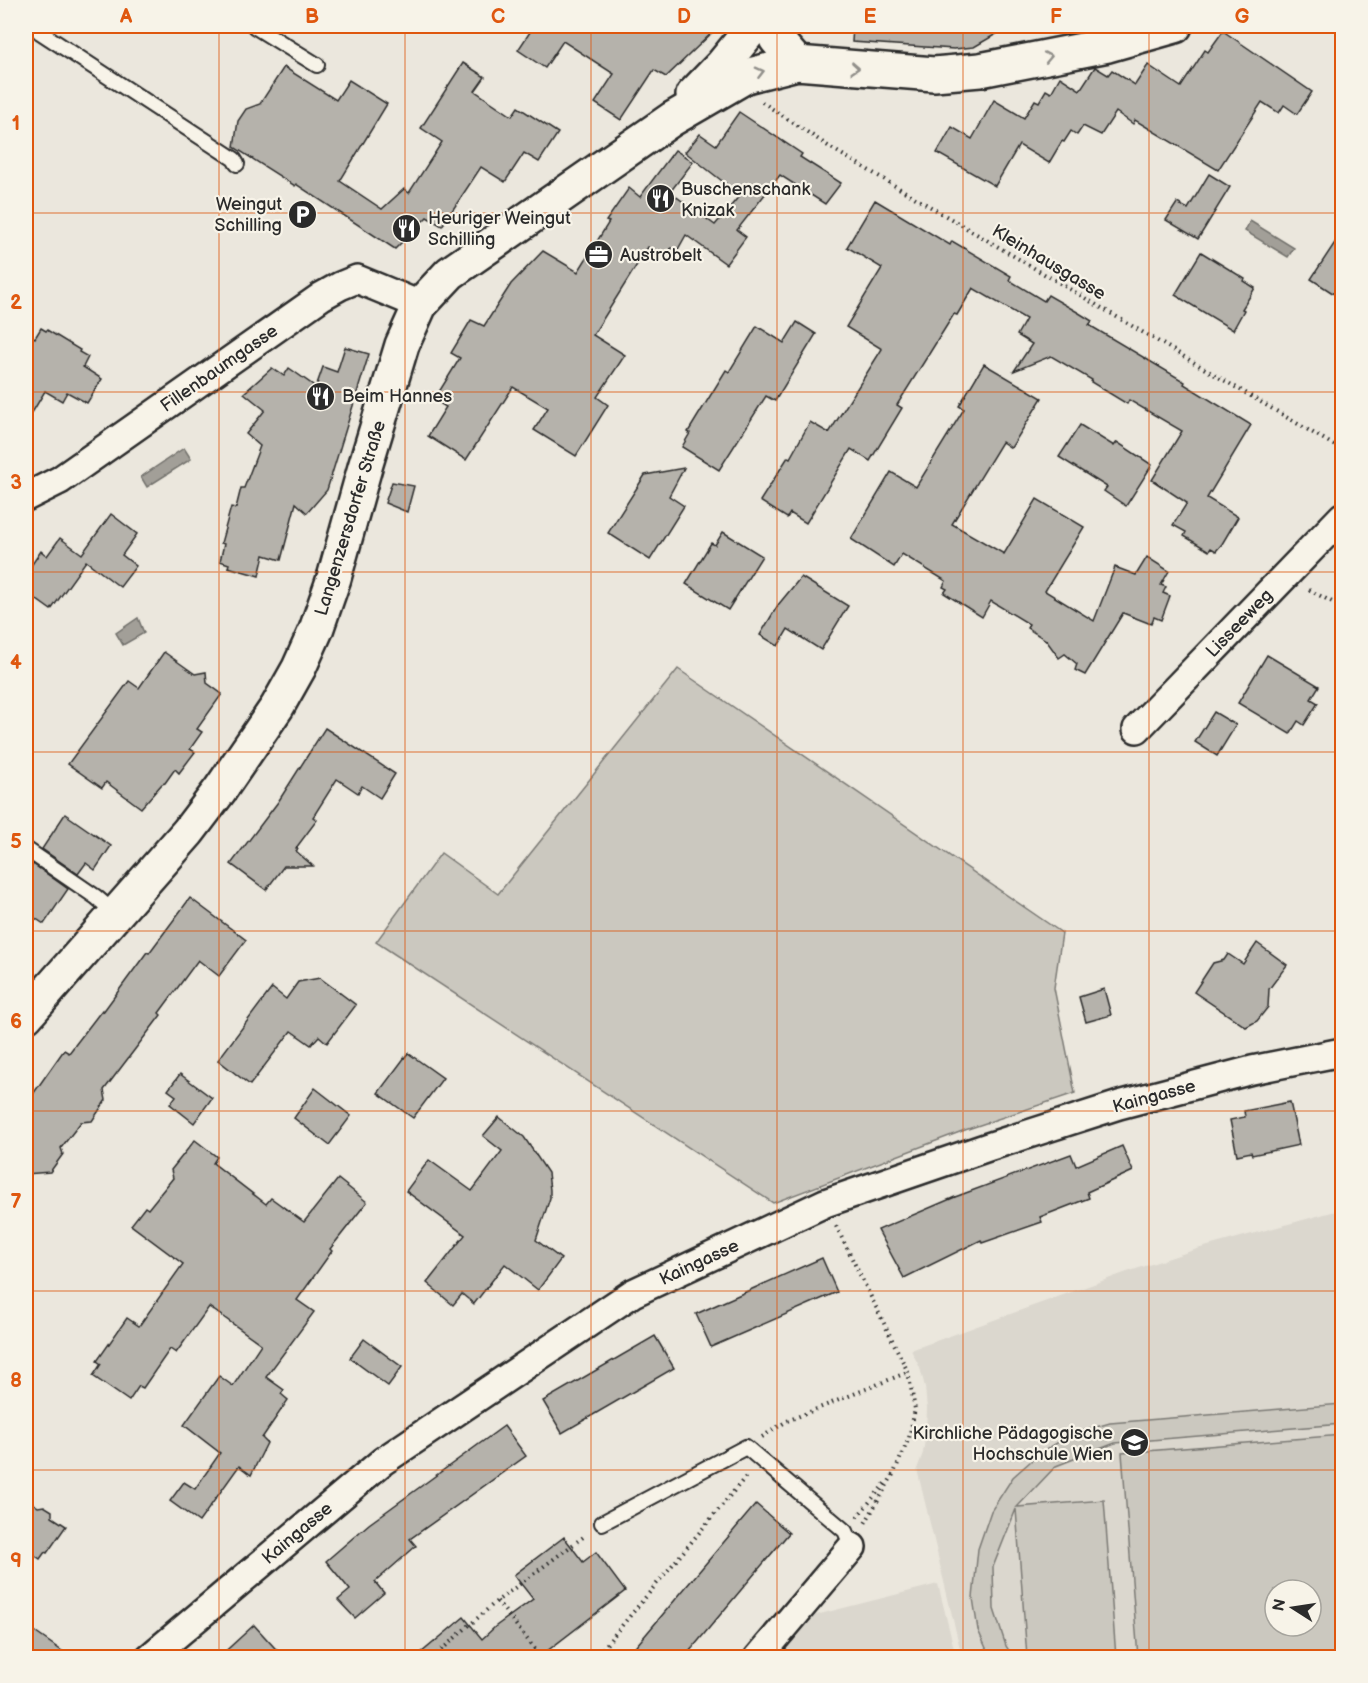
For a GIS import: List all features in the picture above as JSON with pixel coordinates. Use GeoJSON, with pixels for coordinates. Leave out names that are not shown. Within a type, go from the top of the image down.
{"type":"FeatureCollection","features":[{"type":"Feature","properties":{"kind":"main road","name":"Langenzersdorfer Straße"},"geometry":{"type":"LineString","coordinates":[[672,118],[722,65],[754,26]]}},
{"type":"Feature","properties":{"kind":"main road"},"geometry":{"type":"LineString","coordinates":[[772,26],[776,39],[797,63]]}},
{"type":"Feature","properties":{"kind":"main road","name":"Langenzersdorfer Straße"},"geometry":{"type":"LineString","coordinates":[[26,1016],[188,832],[277,707],[299,668],[331,588],[364,467],[402,345],[420,305],[450,273],[672,118],[746,76],[797,63],[934,74],[980,70],[1108,45],[1175,26]]}},
{"type":"Feature","properties":{"kind":"street","name":"Fillenbaumgasse"},"geometry":{"type":"LineString","coordinates":[[26,497],[60,480],[322,296],[340,286],[357,279],[420,305]]}},
{"type":"Feature","properties":{"kind":"street","name":"Lisseeweg"},"geometry":{"type":"LineString","coordinates":[[1137,729],[1342,517]]}},
{"type":"Feature","properties":{"kind":"street","name":"Kaingasse"},"geometry":{"type":"LineString","coordinates":[[149,1658],[392,1454],[633,1293],[825,1203],[1119,1105],[1252,1070],[1342,1052]]}},
{"type":"Feature","properties":{"kind":"street"},"geometry":{"type":"LineString","coordinates":[[758,1658],[852,1547]]}},
{"type":"Feature","properties":{"kind":"lane"},"geometry":{"type":"LineString","coordinates":[[34,26],[50,39],[234,159],[237,164]]}},
{"type":"Feature","properties":{"kind":"lane"},"geometry":{"type":"LineString","coordinates":[[254,26],[317,64]]}},
{"type":"Feature","properties":{"kind":"lane"},"geometry":{"type":"LineString","coordinates":[[26,849],[96,897],[115,913]]}},
{"type":"Feature","properties":{"kind":"lane"},"geometry":{"type":"LineString","coordinates":[[602,1523],[746,1447],[845,1532],[852,1547]]}},
{"type":"Feature","properties":{"kind":"path","name":"Kleinhausgasse"},"geometry":{"type":"LineString","coordinates":[[757,95],[761,102],[831,148],[1342,450]]}},
{"type":"Feature","properties":{"kind":"path"},"geometry":{"type":"LineString","coordinates":[[1284,577],[1342,607]]}},
{"type":"Feature","properties":{"kind":"path"},"geometry":{"type":"LineString","coordinates":[[825,1203],[908,1372],[915,1409],[909,1438],[894,1473],[852,1547]]}},
{"type":"Feature","properties":{"kind":"path"},"geometry":{"type":"LineString","coordinates":[[746,1447],[787,1421],[908,1372]]}},
{"type":"Feature","properties":{"kind":"path"},"geometry":{"type":"LineString","coordinates":[[595,1658],[760,1458]]}},
{"type":"Feature","properties":{"kind":"path"},"geometry":{"type":"LineString","coordinates":[[432,1658],[497,1601],[602,1523]]}},
{"type":"Feature","properties":{"kind":"path"},"geometry":{"type":"LineString","coordinates":[[497,1601],[542,1658]]}},
{"type":"Feature","properties":{"kind":"shaded area"},"geometry":{"type":"Polygon","coordinates":[[[1250,221],[1294,248],[1288,257],[1245,231],[1250,221]]]}},
{"type":"Feature","properties":{"kind":"shaded area"},"geometry":{"type":"Polygon","coordinates":[[[184,448],[191,459],[147,487],[141,477],[184,448]]]}},
{"type":"Feature","properties":{"kind":"shaded area"},"geometry":{"type":"Polygon","coordinates":[[[138,618],[144,633],[123,645],[116,633],[138,618]]]}},
{"type":"Feature","properties":{"kind":"shaded area"},"geometry":{"type":"Polygon","coordinates":[[[678,669],[1062,933],[1054,988],[1075,1093],[965,1130],[773,1203],[376,942],[441,853],[498,894],[678,669]]]}},
{"type":"Feature","properties":{"kind":"shaded area","name":"Kirchliche Pädagogische Hochschule Wien"},"geometry":{"type":"Polygon","coordinates":[[[1342,1211],[1342,1657],[962,1657],[917,1469],[923,1453],[927,1409],[920,1368],[911,1350],[1197,1249],[1342,1211]]]}},
{"type":"Feature","properties":{"kind":"shaded area"},"geometry":{"type":"Polygon","coordinates":[[[1342,1404],[1342,1424],[1115,1443],[1056,1466],[1017,1507],[1104,1500],[1116,1657],[1027,1657],[1016,1509],[993,1567],[994,1609],[1006,1646],[1013,1657],[990,1657],[978,1630],[973,1598],[978,1549],[991,1511],[1013,1477],[1040,1453],[1072,1434],[1110,1423],[1342,1404]]]}},
{"type":"Feature","properties":{"kind":"shaded area"},"geometry":{"type":"Polygon","coordinates":[[[1342,1435],[1342,1657],[1138,1657],[1122,1453],[1342,1435]]]}},
{"type":"Feature","properties":{"kind":"shaded area"},"geometry":{"type":"Polygon","coordinates":[[[938,1584],[956,1657],[776,1657],[812,1616],[938,1584]]]}},
{"type":"Feature","properties":{"kind":"building"},"geometry":{"type":"Polygon","coordinates":[[[534,26],[719,26],[666,77],[654,70],[621,120],[595,103],[614,74],[563,41],[545,68],[518,50],[534,26]]]}},
{"type":"Feature","properties":{"kind":"building"},"geometry":{"type":"Polygon","coordinates":[[[853,26],[1010,26],[974,47],[954,49],[852,42],[853,26]]]}},
{"type":"Feature","properties":{"kind":"building"},"geometry":{"type":"Polygon","coordinates":[[[1223,31],[1312,92],[1297,114],[1284,105],[1279,113],[1262,102],[1218,170],[1135,120],[1133,124],[1116,112],[1101,135],[1083,126],[1077,135],[1071,131],[1049,163],[1019,145],[995,186],[937,153],[952,127],[972,139],[994,100],[1024,118],[1035,100],[1039,102],[1046,90],[1051,93],[1060,77],[1080,90],[1095,67],[1108,75],[1112,70],[1135,85],[1148,65],[1181,87],[1205,50],[1208,52],[1223,31]]]}},
{"type":"Feature","properties":{"kind":"building"},"geometry":{"type":"Polygon","coordinates":[[[463,63],[485,77],[475,91],[512,116],[518,107],[558,133],[539,162],[524,153],[505,182],[481,167],[442,226],[427,217],[395,249],[296,184],[295,186],[234,147],[238,121],[246,109],[260,104],[284,67],[336,100],[349,80],[387,104],[340,181],[382,209],[404,189],[409,193],[442,142],[421,128],[463,63]]]}},
{"type":"Feature","properties":{"kind":"building"},"geometry":{"type":"Polygon","coordinates":[[[739,112],[802,154],[800,157],[841,183],[825,204],[780,175],[737,230],[746,237],[726,264],[686,235],[677,251],[671,248],[665,258],[648,247],[593,335],[625,355],[597,397],[608,405],[576,456],[534,430],[548,408],[513,387],[466,460],[428,436],[446,407],[434,400],[460,358],[451,353],[471,320],[484,326],[511,284],[543,251],[578,272],[609,222],[606,221],[629,188],[640,197],[675,150],[693,162],[670,192],[715,225],[740,195],[685,152],[700,134],[716,145],[739,112]]]}},
{"type":"Feature","properties":{"kind":"building"},"geometry":{"type":"Polygon","coordinates":[[[1209,174],[1230,187],[1198,239],[1166,220],[1177,203],[1188,209],[1209,174]]]}},
{"type":"Feature","properties":{"kind":"building"},"geometry":{"type":"Polygon","coordinates":[[[875,200],[950,245],[952,241],[1011,276],[1009,280],[1044,301],[1048,295],[1079,313],[1092,321],[1089,325],[1185,382],[1184,384],[1251,425],[1207,498],[1238,517],[1216,551],[1211,548],[1209,551],[1184,536],[1186,532],[1173,525],[1187,503],[1152,480],[1182,431],[1129,400],[1127,404],[1051,356],[1014,371],[1032,344],[1017,335],[1026,319],[973,288],[897,405],[902,408],[870,461],[851,449],[806,523],[790,513],[787,518],[760,501],[788,457],[790,458],[810,422],[829,433],[882,349],[846,327],[882,268],[847,247],[875,200]]]}},
{"type":"Feature","properties":{"kind":"building"},"geometry":{"type":"Polygon","coordinates":[[[1342,232],[1342,299],[1311,279],[1342,232]]]}},
{"type":"Feature","properties":{"kind":"building"},"geometry":{"type":"Polygon","coordinates":[[[1201,252],[1245,279],[1244,281],[1255,288],[1233,330],[1175,295],[1201,252]]]}},
{"type":"Feature","properties":{"kind":"building"},"geometry":{"type":"Polygon","coordinates":[[[797,322],[816,334],[775,401],[766,396],[719,470],[682,447],[690,433],[688,432],[726,370],[729,372],[757,326],[784,343],[797,322]]]}},
{"type":"Feature","properties":{"kind":"building"},"geometry":{"type":"Polygon","coordinates":[[[41,328],[80,350],[79,352],[88,357],[83,367],[102,379],[87,403],[67,392],[62,401],[45,391],[26,423],[26,333],[35,338],[41,328]]]}},
{"type":"Feature","properties":{"kind":"building"},"geometry":{"type":"Polygon","coordinates":[[[345,347],[369,354],[327,490],[307,513],[296,503],[281,560],[264,555],[259,576],[228,567],[229,564],[220,561],[224,544],[221,543],[231,507],[236,508],[241,488],[244,488],[260,446],[246,434],[265,410],[244,393],[272,368],[284,376],[289,368],[316,387],[323,367],[337,372],[345,347]]]}},
{"type":"Feature","properties":{"kind":"building"},"geometry":{"type":"Polygon","coordinates":[[[984,364],[1042,398],[1011,448],[1002,442],[952,524],[1004,554],[1037,499],[1084,527],[1045,591],[1094,621],[1115,567],[1136,575],[1147,557],[1169,571],[1161,585],[1166,587],[1163,593],[1170,596],[1161,620],[1154,617],[1151,624],[1123,613],[1085,675],[1075,670],[1077,664],[1065,654],[1059,658],[1046,640],[1027,628],[1029,624],[991,601],[982,617],[944,593],[947,589],[943,587],[946,581],[902,554],[894,567],[851,539],[891,472],[916,487],[964,409],[959,406],[984,364]]]}},
{"type":"Feature","properties":{"kind":"building"},"geometry":{"type":"Polygon","coordinates":[[[1080,425],[1114,446],[1117,442],[1152,465],[1126,506],[1104,491],[1107,487],[1059,457],[1080,425]]]}},
{"type":"Feature","properties":{"kind":"building"},"geometry":{"type":"Polygon","coordinates":[[[684,468],[669,496],[684,506],[650,560],[608,533],[645,475],[684,468]]]}},
{"type":"Feature","properties":{"kind":"building"},"geometry":{"type":"Polygon","coordinates":[[[392,482],[414,486],[407,512],[385,503],[392,482]]]}},
{"type":"Feature","properties":{"kind":"building"},"geometry":{"type":"Polygon","coordinates":[[[111,514],[137,534],[122,555],[136,566],[120,587],[86,561],[51,610],[26,592],[26,573],[41,551],[47,556],[60,538],[82,554],[111,514]]]}},
{"type":"Feature","properties":{"kind":"building"},"geometry":{"type":"Polygon","coordinates":[[[723,532],[762,556],[728,610],[686,584],[711,543],[715,545],[723,532]]]}},
{"type":"Feature","properties":{"kind":"building"},"geometry":{"type":"Polygon","coordinates":[[[801,577],[848,606],[821,650],[788,629],[778,646],[760,635],[778,605],[801,577]]]}},
{"type":"Feature","properties":{"kind":"building"},"geometry":{"type":"Polygon","coordinates":[[[164,652],[195,674],[206,672],[207,683],[222,694],[197,729],[202,732],[190,749],[195,752],[179,773],[175,769],[141,808],[106,782],[102,788],[68,764],[129,681],[139,688],[164,652]]]}},
{"type":"Feature","properties":{"kind":"building"},"geometry":{"type":"Polygon","coordinates":[[[1267,655],[1319,686],[1311,699],[1318,703],[1304,725],[1298,721],[1290,734],[1238,703],[1267,655]]]}},
{"type":"Feature","properties":{"kind":"building"},"geometry":{"type":"Polygon","coordinates":[[[1214,712],[1236,725],[1217,756],[1195,742],[1214,712]]]}},
{"type":"Feature","properties":{"kind":"building"},"geometry":{"type":"Polygon","coordinates":[[[325,728],[395,774],[380,798],[362,786],[358,793],[337,779],[313,817],[317,820],[296,848],[298,849],[296,851],[313,866],[284,866],[266,890],[231,864],[278,802],[325,728]]]}},
{"type":"Feature","properties":{"kind":"building"},"geometry":{"type":"Polygon","coordinates":[[[65,814],[111,846],[95,870],[86,863],[78,874],[42,849],[65,814]]]}},
{"type":"Feature","properties":{"kind":"building"},"geometry":{"type":"Polygon","coordinates":[[[33,864],[68,889],[44,924],[26,912],[26,875],[33,864]]]}},
{"type":"Feature","properties":{"kind":"building"},"geometry":{"type":"Polygon","coordinates":[[[190,898],[246,940],[219,976],[198,960],[159,1013],[161,1015],[104,1090],[106,1100],[92,1121],[81,1122],[61,1148],[63,1154],[50,1172],[26,1174],[26,1104],[64,1050],[69,1053],[102,1010],[103,1012],[190,898]]]}},
{"type":"Feature","properties":{"kind":"building"},"geometry":{"type":"Polygon","coordinates":[[[1257,943],[1287,965],[1269,989],[1268,1007],[1257,1021],[1246,1027],[1194,992],[1213,963],[1224,960],[1228,954],[1243,964],[1257,943]]]}},
{"type":"Feature","properties":{"kind":"building"},"geometry":{"type":"Polygon","coordinates":[[[320,978],[356,1005],[327,1043],[319,1036],[311,1045],[291,1031],[250,1085],[218,1060],[272,988],[286,999],[298,982],[320,978]]]}},
{"type":"Feature","properties":{"kind":"building"},"geometry":{"type":"Polygon","coordinates":[[[1104,989],[1111,1015],[1086,1022],[1079,997],[1104,989]]]}},
{"type":"Feature","properties":{"kind":"building"},"geometry":{"type":"Polygon","coordinates":[[[408,1053],[443,1078],[413,1118],[378,1093],[408,1053]]]}},
{"type":"Feature","properties":{"kind":"building"},"geometry":{"type":"Polygon","coordinates":[[[180,1074],[212,1098],[194,1123],[170,1104],[176,1096],[168,1090],[180,1074]]]}},
{"type":"Feature","properties":{"kind":"building"},"geometry":{"type":"Polygon","coordinates":[[[315,1088],[351,1116],[329,1145],[294,1118],[315,1088]]]}},
{"type":"Feature","properties":{"kind":"building"},"geometry":{"type":"Polygon","coordinates":[[[1290,1102],[1299,1145],[1252,1155],[1251,1152],[1237,1155],[1230,1120],[1245,1117],[1244,1111],[1290,1102]]]}},
{"type":"Feature","properties":{"kind":"building"},"geometry":{"type":"Polygon","coordinates":[[[499,1117],[524,1137],[548,1173],[550,1198],[536,1240],[561,1259],[538,1290],[505,1264],[474,1304],[462,1294],[453,1305],[427,1283],[465,1235],[406,1191],[429,1160],[472,1191],[502,1151],[483,1136],[499,1117]]]}},
{"type":"Feature","properties":{"kind":"building"},"geometry":{"type":"Polygon","coordinates":[[[195,1140],[217,1157],[213,1163],[266,1204],[271,1198],[304,1222],[338,1179],[367,1202],[330,1249],[332,1251],[297,1300],[314,1312],[266,1377],[284,1390],[281,1394],[288,1400],[262,1438],[267,1443],[251,1475],[239,1466],[199,1522],[170,1501],[184,1482],[195,1489],[220,1453],[184,1425],[219,1376],[233,1386],[261,1344],[209,1307],[176,1353],[170,1349],[143,1388],[139,1386],[129,1401],[93,1376],[101,1364],[97,1361],[127,1318],[139,1326],[183,1264],[131,1225],[145,1207],[148,1209],[173,1178],[171,1170],[195,1140]]]}},
{"type":"Feature","properties":{"kind":"building"},"geometry":{"type":"Polygon","coordinates":[[[1122,1146],[1133,1171],[1087,1192],[1089,1198],[1040,1217],[1042,1222],[982,1243],[981,1240],[904,1278],[878,1230],[955,1197],[1071,1154],[1076,1166],[1122,1146]]]}},
{"type":"Feature","properties":{"kind":"building"},"geometry":{"type":"Polygon","coordinates":[[[822,1258],[837,1292],[711,1347],[696,1314],[822,1258]]]}},
{"type":"Feature","properties":{"kind":"building"},"geometry":{"type":"Polygon","coordinates":[[[655,1336],[674,1368],[562,1433],[543,1401],[655,1336]]]}},
{"type":"Feature","properties":{"kind":"building"},"geometry":{"type":"Polygon","coordinates":[[[364,1339],[402,1367],[388,1386],[350,1358],[364,1339]]]}},
{"type":"Feature","properties":{"kind":"building"},"geometry":{"type":"Polygon","coordinates":[[[504,1426],[526,1456],[410,1539],[416,1546],[375,1582],[384,1593],[355,1618],[338,1600],[350,1590],[326,1561],[369,1524],[504,1426]]]}},
{"type":"Feature","properties":{"kind":"building"},"geometry":{"type":"Polygon","coordinates":[[[26,1498],[38,1507],[44,1506],[52,1511],[52,1517],[66,1526],[40,1559],[26,1549],[26,1498]]]}},
{"type":"Feature","properties":{"kind":"building"},"geometry":{"type":"Polygon","coordinates":[[[756,1504],[789,1533],[684,1658],[626,1658],[756,1504]]]}},
{"type":"Feature","properties":{"kind":"building"},"geometry":{"type":"Polygon","coordinates":[[[564,1537],[583,1562],[596,1552],[625,1591],[538,1658],[415,1658],[464,1617],[482,1639],[533,1599],[514,1575],[564,1537]]]}},
{"type":"Feature","properties":{"kind":"building"},"geometry":{"type":"Polygon","coordinates":[[[254,1625],[284,1658],[218,1658],[254,1625]]]}},
{"type":"Feature","properties":{"kind":"building"},"geometry":{"type":"Polygon","coordinates":[[[26,1626],[72,1658],[26,1658],[26,1626]]]}},
{"type":"Feature","properties":{"kind":"place","name":"Buschenschank Knizak"},"geometry":{"type":"Point","coordinates":[660,199]}},
{"type":"Feature","properties":{"kind":"place","name":"Weingut Schilling"},"geometry":{"type":"Point","coordinates":[303,214]}},
{"type":"Feature","properties":{"kind":"place","name":"Heuriger Weingut Schilling"},"geometry":{"type":"Point","coordinates":[407,228]}},
{"type":"Feature","properties":{"kind":"place","name":"Austrobelt"},"geometry":{"type":"Point","coordinates":[599,255]}},
{"type":"Feature","properties":{"kind":"place","name":"Beim Hannes"},"geometry":{"type":"Point","coordinates":[321,396]}},
{"type":"Feature","properties":{"kind":"place","name":"Kirchliche Pädagogische Hochschule Wien"},"geometry":{"type":"Point","coordinates":[1134,1443]}}]}
